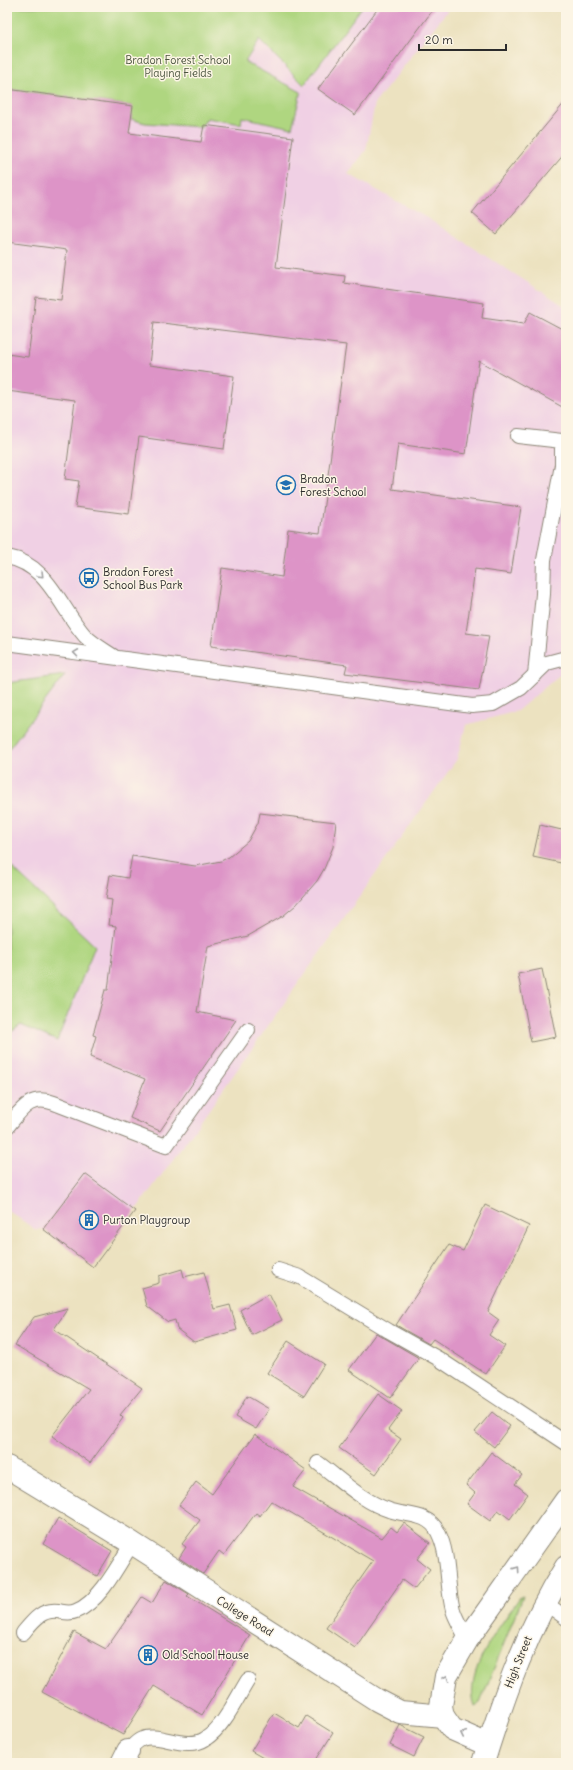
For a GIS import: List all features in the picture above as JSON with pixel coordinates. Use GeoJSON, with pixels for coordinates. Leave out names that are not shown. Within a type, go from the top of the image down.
{"type":"FeatureCollection","features":[{"type":"Feature","properties":{"kind":"street","name":"College Road"},"geometry":{"type":"LineString","coordinates":[[7,1467],[132,1543],[377,1700],[400,1712],[443,1716]]}},
{"type":"Feature","properties":{"kind":"street"},"geometry":{"type":"LineString","coordinates":[[485,1754],[452,1729],[443,1716],[441,1706],[446,1676],[468,1640],[566,1500]]}},
{"type":"Feature","properties":{"kind":"street","name":"High Street"},"geometry":{"type":"LineString","coordinates":[[485,1754],[524,1646],[544,1602],[566,1566]]}},
{"type":"Feature","properties":{"kind":"lane"},"geometry":{"type":"LineString","coordinates":[[518,436],[562,442],[562,465],[544,560],[543,594],[535,675]]}},
{"type":"Feature","properties":{"kind":"lane"},"geometry":{"type":"LineString","coordinates":[[7,557],[32,566],[48,582],[86,637],[115,658]]}},
{"type":"Feature","properties":{"kind":"lane"},"geometry":{"type":"LineString","coordinates":[[7,643],[472,706],[493,704],[521,688],[547,663],[566,658]]}},
{"type":"Feature","properties":{"kind":"lane"},"geometry":{"type":"LineString","coordinates":[[7,1127],[23,1109],[31,1102],[39,1099],[54,1103],[166,1146],[248,1030]]}},
{"type":"Feature","properties":{"kind":"lane"},"geometry":{"type":"LineString","coordinates":[[278,1270],[300,1276],[388,1331],[440,1359],[566,1443]]}},
{"type":"Feature","properties":{"kind":"lane"},"geometry":{"type":"LineString","coordinates":[[318,1463],[374,1503],[390,1510],[424,1518],[437,1531],[443,1546],[453,1610],[468,1640]]}},
{"type":"Feature","properties":{"kind":"lane"},"geometry":{"type":"LineString","coordinates":[[23,1633],[40,1614],[48,1611],[76,1612],[86,1605],[95,1597],[109,1579],[132,1543]]}},
{"type":"Feature","properties":{"kind":"lane"},"geometry":{"type":"LineString","coordinates":[[544,1602],[566,1618]]}},
{"type":"Feature","properties":{"kind":"lane"},"geometry":{"type":"LineString","coordinates":[[125,1757],[142,1738],[190,1743],[204,1740],[221,1722],[248,1680]]}},
{"type":"Feature","properties":{"kind":"shaded area","name":"Bradon Forest School"},"geometry":{"type":"Polygon","coordinates":[[[7,7],[450,7],[375,103],[366,150],[348,174],[427,218],[566,307],[566,663],[564,671],[517,711],[466,725],[457,759],[188,1139],[135,1211],[85,1174],[43,1229],[36,1230],[7,1210],[7,7]]]}},
{"type":"Feature","properties":{"kind":"green space","name":"Bradon Forest School Playing Fields"},"geometry":{"type":"Polygon","coordinates":[[[7,7],[362,7],[304,85],[259,40],[245,62],[301,92],[292,128],[242,117],[241,124],[207,118],[201,127],[145,123],[131,119],[132,106],[7,89],[7,7]]]}},
{"type":"Feature","properties":{"kind":"green space"},"geometry":{"type":"Polygon","coordinates":[[[65,675],[7,751],[7,683],[65,675]]]}},
{"type":"Feature","properties":{"kind":"green space"},"geometry":{"type":"Polygon","coordinates":[[[7,863],[95,946],[57,1041],[21,1025],[7,1035],[7,863]]]}},
{"type":"Feature","properties":{"kind":"green space"},"geometry":{"type":"Polygon","coordinates":[[[523,1596],[480,1703],[475,1706],[472,1693],[474,1678],[479,1664],[494,1634],[520,1597],[523,1596]]]}},
{"type":"Feature","properties":{"kind":"building"},"geometry":{"type":"Polygon","coordinates":[[[379,7],[435,7],[355,115],[318,89],[379,7]]]}},
{"type":"Feature","properties":{"kind":"building"},"geometry":{"type":"Polygon","coordinates":[[[7,89],[133,106],[129,133],[201,142],[204,125],[293,137],[276,267],[345,276],[344,283],[484,303],[482,318],[524,324],[530,312],[566,331],[566,409],[479,361],[466,454],[398,444],[392,489],[521,507],[511,574],[475,569],[466,633],[489,636],[479,690],[345,673],[347,665],[211,646],[222,568],[282,577],[288,529],[320,533],[346,345],[154,322],[149,365],[234,376],[224,449],[139,437],[129,514],[75,507],[79,481],[65,479],[75,400],[7,391],[7,354],[28,357],[36,297],[61,300],[67,250],[7,242],[7,89]]]}},
{"type":"Feature","properties":{"kind":"building"},"geometry":{"type":"Polygon","coordinates":[[[566,101],[566,152],[496,234],[472,213],[566,101]]]}},
{"type":"Feature","properties":{"kind":"building"},"geometry":{"type":"Polygon","coordinates":[[[260,813],[336,822],[333,847],[324,869],[317,881],[296,905],[283,916],[248,936],[208,946],[197,1012],[236,1020],[160,1131],[130,1118],[145,1079],[90,1057],[96,1036],[93,1035],[105,990],[108,990],[116,926],[109,925],[112,900],[106,899],[110,875],[128,878],[132,856],[195,866],[221,861],[229,857],[248,841],[258,823],[260,813]]]}},
{"type":"Feature","properties":{"kind":"building"},"geometry":{"type":"Polygon","coordinates":[[[540,825],[566,831],[566,864],[533,857],[540,825]]]}},
{"type":"Feature","properties":{"kind":"building"},"geometry":{"type":"Polygon","coordinates":[[[542,969],[556,1037],[531,1042],[518,974],[542,969]]]}},
{"type":"Feature","properties":{"kind":"building","name":"Purton Playgroup"},"geometry":{"type":"Polygon","coordinates":[[[85,1174],[135,1211],[93,1267],[43,1229],[85,1174]]]}},
{"type":"Feature","properties":{"kind":"building"},"geometry":{"type":"Polygon","coordinates":[[[485,1205],[529,1226],[488,1312],[499,1320],[489,1335],[505,1346],[486,1374],[433,1339],[429,1344],[396,1325],[449,1245],[463,1251],[485,1205]]]}},
{"type":"Feature","properties":{"kind":"building"},"geometry":{"type":"Polygon","coordinates":[[[182,1269],[184,1277],[204,1272],[214,1309],[230,1305],[237,1330],[194,1342],[177,1329],[175,1320],[168,1322],[147,1306],[142,1288],[159,1283],[159,1276],[182,1269]]]}},
{"type":"Feature","properties":{"kind":"building"},"geometry":{"type":"Polygon","coordinates":[[[269,1294],[282,1320],[252,1335],[240,1310],[269,1294]]]}},
{"type":"Feature","properties":{"kind":"building"},"geometry":{"type":"Polygon","coordinates":[[[68,1308],[54,1329],[142,1388],[120,1415],[123,1418],[90,1463],[52,1436],[89,1389],[15,1345],[34,1317],[68,1308]]]}},
{"type":"Feature","properties":{"kind":"building"},"geometry":{"type":"Polygon","coordinates":[[[376,1333],[419,1358],[390,1398],[349,1370],[376,1333]]]}},
{"type":"Feature","properties":{"kind":"building"},"geometry":{"type":"Polygon","coordinates":[[[288,1341],[324,1364],[304,1396],[267,1373],[288,1341]]]}},
{"type":"Feature","properties":{"kind":"building"},"geometry":{"type":"Polygon","coordinates":[[[378,1394],[402,1411],[388,1430],[401,1439],[376,1474],[339,1448],[378,1394]]]}},
{"type":"Feature","properties":{"kind":"building"},"geometry":{"type":"Polygon","coordinates":[[[247,1396],[269,1409],[256,1429],[235,1417],[247,1396]]]}},
{"type":"Feature","properties":{"kind":"building"},"geometry":{"type":"Polygon","coordinates":[[[492,1412],[510,1426],[494,1447],[475,1432],[492,1412]]]}},
{"type":"Feature","properties":{"kind":"building"},"geometry":{"type":"Polygon","coordinates":[[[255,1434],[306,1470],[293,1487],[382,1538],[391,1527],[397,1532],[404,1523],[430,1543],[417,1559],[430,1569],[414,1589],[402,1580],[355,1648],[326,1628],[373,1561],[271,1501],[260,1516],[256,1513],[224,1555],[219,1551],[203,1574],[179,1558],[186,1547],[182,1544],[200,1520],[179,1505],[196,1482],[212,1494],[255,1434]]]}},
{"type":"Feature","properties":{"kind":"building"},"geometry":{"type":"Polygon","coordinates":[[[491,1452],[522,1475],[515,1484],[528,1494],[510,1519],[498,1510],[490,1521],[467,1504],[475,1493],[466,1485],[491,1452]]]}},
{"type":"Feature","properties":{"kind":"building"},"geometry":{"type":"Polygon","coordinates":[[[58,1518],[112,1551],[97,1576],[43,1544],[58,1518]]]}},
{"type":"Feature","properties":{"kind":"building","name":"Old School House"},"geometry":{"type":"Polygon","coordinates":[[[166,1580],[189,1594],[187,1596],[250,1635],[202,1715],[154,1686],[123,1735],[42,1692],[74,1632],[106,1649],[142,1597],[152,1603],[166,1580]]]}},
{"type":"Feature","properties":{"kind":"building"},"geometry":{"type":"Polygon","coordinates":[[[274,1713],[299,1728],[306,1716],[333,1733],[314,1763],[272,1763],[251,1751],[274,1713]]]}},
{"type":"Feature","properties":{"kind":"building"},"geometry":{"type":"Polygon","coordinates":[[[400,1725],[424,1737],[414,1757],[390,1745],[400,1725]]]}},
{"type":"Feature","properties":{"kind":"place","name":"Bradon Forest School"},"geometry":{"type":"Point","coordinates":[286,485]}},
{"type":"Feature","properties":{"kind":"place","name":"Bradon Forest School Bus Park"},"geometry":{"type":"Point","coordinates":[89,578]}},
{"type":"Feature","properties":{"kind":"place","name":"Purton Playgroup"},"geometry":{"type":"Point","coordinates":[89,1220]}},
{"type":"Feature","properties":{"kind":"place","name":"Old School House"},"geometry":{"type":"Point","coordinates":[148,1655]}}]}
